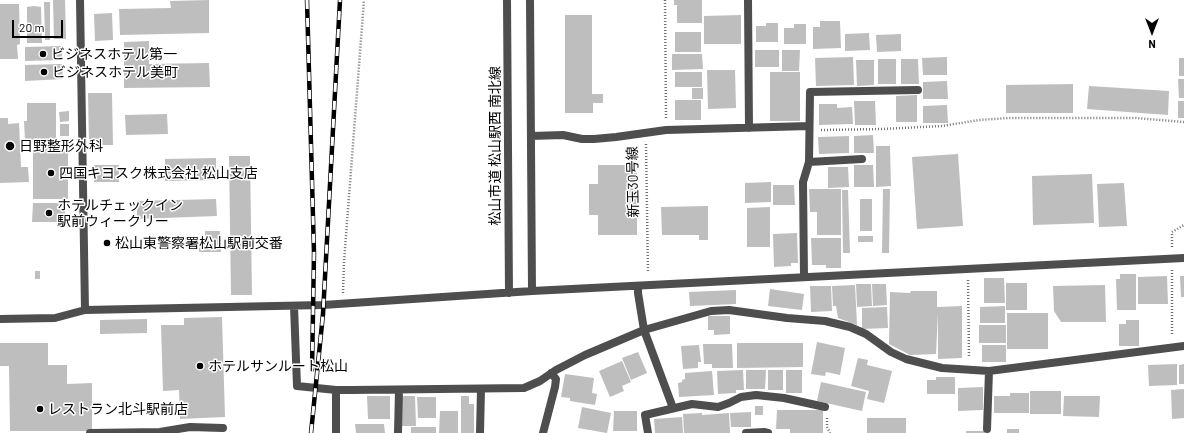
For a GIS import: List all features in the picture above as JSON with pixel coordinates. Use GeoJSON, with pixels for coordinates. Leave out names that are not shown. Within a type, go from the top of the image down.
{"type":"FeatureCollection","features":[{"type":"Feature","properties":{"kind":"street"},"geometry":{"type":"LineString","coordinates":[[80,0],[85,310]]}},
{"type":"Feature","properties":{"kind":"street","name":"松山市道 松山駅西 南北線"},"geometry":{"type":"LineString","coordinates":[[507,0],[509,293]]}},
{"type":"Feature","properties":{"kind":"street"},"geometry":{"type":"LineString","coordinates":[[530,0],[532,291]]}},
{"type":"Feature","properties":{"kind":"street"},"geometry":{"type":"LineString","coordinates":[[748,0],[749,128]]}},
{"type":"Feature","properties":{"kind":"street"},"geometry":{"type":"LineString","coordinates":[[804,277],[803,182],[809,162],[808,128],[810,92],[918,90]]}},
{"type":"Feature","properties":{"kind":"street","name":"新玉30号線"},"geometry":{"type":"LineString","coordinates":[[646,133],[666,130],[808,128]]}},
{"type":"Feature","properties":{"kind":"street"},"geometry":{"type":"LineString","coordinates":[[531,136],[563,135],[582,139],[594,139],[646,133]]}},
{"type":"Feature","properties":{"kind":"street"},"geometry":{"type":"LineString","coordinates":[[809,162],[862,159]]}},
{"type":"Feature","properties":{"kind":"street"},"geometry":{"type":"LineString","coordinates":[[0,319],[55,318],[85,310],[294,306],[532,291],[1184,258]]}},
{"type":"Feature","properties":{"kind":"street"},"geometry":{"type":"LineString","coordinates":[[638,286],[644,330],[673,408]]}},
{"type":"Feature","properties":{"kind":"street"},"geometry":{"type":"LineString","coordinates":[[294,306],[297,386],[336,390],[524,388],[540,381],[551,373],[585,355],[644,330],[710,311],[729,310],[787,318],[825,321],[850,327],[866,334],[892,352],[906,359],[942,368],[989,371],[1184,346]]}},
{"type":"Feature","properties":{"kind":"street"},"geometry":{"type":"LineString","coordinates":[[987,429],[989,371]]}},
{"type":"Feature","properties":{"kind":"street"},"geometry":{"type":"LineString","coordinates":[[543,433],[556,387],[556,379],[551,373]]}},
{"type":"Feature","properties":{"kind":"street"},"geometry":{"type":"LineString","coordinates":[[480,433],[481,389]]}},
{"type":"Feature","properties":{"kind":"street"},"geometry":{"type":"LineString","coordinates":[[336,390],[336,433]]}},
{"type":"Feature","properties":{"kind":"street"},"geometry":{"type":"LineString","coordinates":[[398,433],[399,390]]}},
{"type":"Feature","properties":{"kind":"street"},"geometry":{"type":"LineString","coordinates":[[648,433],[645,416],[692,404],[718,407],[741,397],[756,395],[784,398],[825,407]]}},
{"type":"Feature","properties":{"kind":"street"},"geometry":{"type":"LineString","coordinates":[[90,433],[160,432],[190,428],[223,428]]}},
{"type":"Feature","properties":{"kind":"street"},"geometry":{"type":"LineString","coordinates":[[746,433],[765,433]]}},
{"type":"Feature","properties":{"kind":"path"},"geometry":{"type":"LineString","coordinates":[[342,303],[364,0]]}},
{"type":"Feature","properties":{"kind":"path"},"geometry":{"type":"LineString","coordinates":[[665,0],[666,130]]}},
{"type":"Feature","properties":{"kind":"path"},"geometry":{"type":"LineString","coordinates":[[808,128],[882,129],[954,125],[979,120],[1009,118],[1136,118],[1184,122]]}},
{"type":"Feature","properties":{"kind":"path","name":"新玉30号線"},"geometry":{"type":"LineString","coordinates":[[646,133],[648,285]]}},
{"type":"Feature","properties":{"kind":"path"},"geometry":{"type":"LineString","coordinates":[[1172,347],[1172,232],[1184,225]]}},
{"type":"Feature","properties":{"kind":"path"},"geometry":{"type":"LineString","coordinates":[[968,268],[969,370]]}},
{"type":"Feature","properties":{"kind":"building"},"geometry":{"type":"Polygon","coordinates":[[[53,0],[65,0],[66,39],[54,39],[53,0]]]}},
{"type":"Feature","properties":{"kind":"building"},"geometry":{"type":"Polygon","coordinates":[[[209,0],[209,33],[120,35],[119,9],[171,8],[170,1],[209,0]]]}},
{"type":"Feature","properties":{"kind":"building"},"geometry":{"type":"Polygon","coordinates":[[[674,0],[702,0],[702,23],[677,23],[677,5],[674,5],[674,0]]]}},
{"type":"Feature","properties":{"kind":"building"},"geometry":{"type":"Polygon","coordinates":[[[44,2],[50,2],[50,40],[45,40],[44,2]]]}},
{"type":"Feature","properties":{"kind":"building"},"geometry":{"type":"Polygon","coordinates":[[[0,4],[19,4],[20,44],[17,45],[18,59],[0,59],[0,4]]]}},
{"type":"Feature","properties":{"kind":"building"},"geometry":{"type":"Polygon","coordinates":[[[27,7],[41,7],[42,43],[27,43],[27,7]]]}},
{"type":"Feature","properties":{"kind":"building"},"geometry":{"type":"Polygon","coordinates":[[[112,13],[113,40],[95,41],[94,14],[112,13]]]}},
{"type":"Feature","properties":{"kind":"building"},"geometry":{"type":"Polygon","coordinates":[[[565,15],[592,15],[592,94],[603,94],[603,103],[593,103],[593,113],[565,113],[565,15]]]}},
{"type":"Feature","properties":{"kind":"building"},"geometry":{"type":"Polygon","coordinates":[[[741,15],[741,44],[704,44],[704,16],[741,15]]]}},
{"type":"Feature","properties":{"kind":"building"},"geometry":{"type":"Polygon","coordinates":[[[820,21],[840,21],[841,48],[813,49],[813,27],[820,27],[820,21]]]}},
{"type":"Feature","properties":{"kind":"building"},"geometry":{"type":"Polygon","coordinates":[[[766,23],[778,23],[778,42],[756,42],[756,26],[766,26],[766,23]]]}},
{"type":"Feature","properties":{"kind":"building"},"geometry":{"type":"Polygon","coordinates":[[[794,24],[806,24],[806,44],[784,44],[784,28],[794,28],[794,24]]]}},
{"type":"Feature","properties":{"kind":"building"},"geometry":{"type":"Polygon","coordinates":[[[675,32],[701,32],[701,52],[675,52],[675,32]]]}},
{"type":"Feature","properties":{"kind":"building"},"geometry":{"type":"Polygon","coordinates":[[[869,33],[870,50],[845,51],[845,34],[869,33]]]}},
{"type":"Feature","properties":{"kind":"building"},"geometry":{"type":"Polygon","coordinates":[[[901,34],[901,51],[877,52],[876,35],[901,34]]]}},
{"type":"Feature","properties":{"kind":"building"},"geometry":{"type":"Polygon","coordinates":[[[149,41],[149,64],[209,63],[210,87],[124,88],[124,42],[149,41]]]}},
{"type":"Feature","properties":{"kind":"building","name":"ビジネスホテル第一"},"geometry":{"type":"Polygon","coordinates":[[[62,46],[62,60],[25,61],[25,47],[62,46]]]}},
{"type":"Feature","properties":{"kind":"building"},"geometry":{"type":"Polygon","coordinates":[[[755,50],[779,50],[779,67],[755,67],[755,50]]]}},
{"type":"Feature","properties":{"kind":"building"},"geometry":{"type":"Polygon","coordinates":[[[782,50],[800,50],[799,71],[782,71],[782,50]]]}},
{"type":"Feature","properties":{"kind":"building"},"geometry":{"type":"Polygon","coordinates":[[[672,54],[702,54],[703,69],[672,70],[672,54]]]}},
{"type":"Feature","properties":{"kind":"building"},"geometry":{"type":"Polygon","coordinates":[[[853,57],[854,85],[816,86],[815,58],[853,57]]]}},
{"type":"Feature","properties":{"kind":"building"},"geometry":{"type":"Polygon","coordinates":[[[947,57],[947,75],[923,75],[922,58],[947,57]]]}},
{"type":"Feature","properties":{"kind":"building"},"geometry":{"type":"Polygon","coordinates":[[[1179,58],[1184,58],[1184,76],[1179,76],[1179,58]]]}},
{"type":"Feature","properties":{"kind":"building"},"geometry":{"type":"Polygon","coordinates":[[[878,59],[896,59],[896,84],[878,84],[878,59]]]}},
{"type":"Feature","properties":{"kind":"building"},"geometry":{"type":"Polygon","coordinates":[[[901,59],[918,59],[919,84],[901,84],[901,59]]]}},
{"type":"Feature","properties":{"kind":"building"},"geometry":{"type":"Polygon","coordinates":[[[856,60],[874,60],[874,85],[857,86],[856,60]]]}},
{"type":"Feature","properties":{"kind":"building","name":"ビジネスホテル美町"},"geometry":{"type":"Polygon","coordinates":[[[62,64],[63,79],[25,81],[25,65],[62,64]]]}},
{"type":"Feature","properties":{"kind":"building"},"geometry":{"type":"Polygon","coordinates":[[[707,70],[735,70],[736,108],[708,109],[707,70]]]}},
{"type":"Feature","properties":{"kind":"building"},"geometry":{"type":"Polygon","coordinates":[[[675,72],[702,72],[702,87],[675,87],[675,72]]]}},
{"type":"Feature","properties":{"kind":"building"},"geometry":{"type":"Polygon","coordinates":[[[770,72],[800,72],[800,121],[770,121],[770,72]]]}},
{"type":"Feature","properties":{"kind":"building"},"geometry":{"type":"Polygon","coordinates":[[[1178,79],[1184,79],[1184,98],[1179,98],[1178,79]]]}},
{"type":"Feature","properties":{"kind":"building"},"geometry":{"type":"Polygon","coordinates":[[[947,81],[948,99],[923,99],[923,82],[947,81]]]}},
{"type":"Feature","properties":{"kind":"building"},"geometry":{"type":"Polygon","coordinates":[[[1073,84],[1073,113],[1006,113],[1006,85],[1073,84]]]}},
{"type":"Feature","properties":{"kind":"building"},"geometry":{"type":"Polygon","coordinates":[[[1089,86],[1169,91],[1168,115],[1087,109],[1089,86]]]}},
{"type":"Feature","properties":{"kind":"building"},"geometry":{"type":"Polygon","coordinates":[[[692,88],[703,88],[703,99],[692,99],[692,88]]]}},
{"type":"Feature","properties":{"kind":"building"},"geometry":{"type":"Polygon","coordinates":[[[88,93],[112,93],[113,145],[89,145],[88,93]]]}},
{"type":"Feature","properties":{"kind":"building"},"geometry":{"type":"Polygon","coordinates":[[[917,95],[917,122],[896,122],[896,96],[917,95]]]}},
{"type":"Feature","properties":{"kind":"building"},"geometry":{"type":"Polygon","coordinates":[[[675,100],[701,100],[701,120],[675,120],[675,100]]]}},
{"type":"Feature","properties":{"kind":"building"},"geometry":{"type":"Polygon","coordinates":[[[854,101],[875,101],[876,125],[855,125],[854,101]]]}},
{"type":"Feature","properties":{"kind":"building"},"geometry":{"type":"Polygon","coordinates":[[[1178,101],[1184,101],[1184,118],[1178,118],[1178,101]]]}},
{"type":"Feature","properties":{"kind":"building"},"geometry":{"type":"Polygon","coordinates":[[[27,103],[56,103],[56,140],[25,141],[24,121],[27,121],[27,103]]]}},
{"type":"Feature","properties":{"kind":"building"},"geometry":{"type":"Polygon","coordinates":[[[819,104],[837,104],[837,108],[852,107],[853,124],[819,125],[819,104]]]}},
{"type":"Feature","properties":{"kind":"building"},"geometry":{"type":"Polygon","coordinates":[[[947,105],[948,123],[923,123],[923,106],[947,105]]]}},
{"type":"Feature","properties":{"kind":"building"},"geometry":{"type":"Polygon","coordinates":[[[69,111],[69,121],[60,122],[59,112],[69,111]]]}},
{"type":"Feature","properties":{"kind":"building"},"geometry":{"type":"Polygon","coordinates":[[[167,114],[168,134],[126,135],[125,115],[167,114]]]}},
{"type":"Feature","properties":{"kind":"building","name":"日野整形外科"},"geometry":{"type":"Polygon","coordinates":[[[0,118],[8,118],[8,124],[19,123],[21,167],[28,167],[29,182],[0,183],[0,118]]]}},
{"type":"Feature","properties":{"kind":"building"},"geometry":{"type":"Polygon","coordinates":[[[60,124],[69,124],[69,136],[60,136],[60,124]]]}},
{"type":"Feature","properties":{"kind":"building"},"geometry":{"type":"Polygon","coordinates":[[[873,135],[874,153],[854,153],[854,136],[873,135]]]}},
{"type":"Feature","properties":{"kind":"building"},"geometry":{"type":"Polygon","coordinates":[[[849,136],[849,153],[819,154],[818,137],[849,136]]]}},
{"type":"Feature","properties":{"kind":"building"},"geometry":{"type":"Polygon","coordinates":[[[876,146],[890,146],[891,186],[876,187],[876,146]]]}},
{"type":"Feature","properties":{"kind":"building","name":"四国キヨスク株式会社 松山支店"},"geometry":{"type":"Polygon","coordinates":[[[33,148],[68,148],[68,199],[33,199],[33,148]]]}},
{"type":"Feature","properties":{"kind":"building"},"geometry":{"type":"Polygon","coordinates":[[[958,154],[963,226],[917,229],[912,157],[958,154]]]}},
{"type":"Feature","properties":{"kind":"building"},"geometry":{"type":"Polygon","coordinates":[[[229,156],[250,156],[252,295],[231,295],[229,156]]]}},
{"type":"Feature","properties":{"kind":"building"},"geometry":{"type":"Polygon","coordinates":[[[216,158],[216,180],[165,181],[165,159],[216,158]]]}},
{"type":"Feature","properties":{"kind":"building"},"geometry":{"type":"Polygon","coordinates":[[[94,165],[119,165],[119,182],[94,182],[94,165]]]}},
{"type":"Feature","properties":{"kind":"building"},"geometry":{"type":"Polygon","coordinates":[[[598,165],[637,165],[637,235],[598,235],[598,215],[589,215],[589,184],[598,184],[598,165]]]}},
{"type":"Feature","properties":{"kind":"building"},"geometry":{"type":"Polygon","coordinates":[[[854,165],[873,165],[874,187],[854,187],[854,165]]]}},
{"type":"Feature","properties":{"kind":"building"},"geometry":{"type":"Polygon","coordinates":[[[828,167],[848,167],[849,187],[828,188],[828,167]]]}},
{"type":"Feature","properties":{"kind":"building"},"geometry":{"type":"Polygon","coordinates":[[[1092,174],[1094,223],[1033,225],[1032,176],[1092,174]]]}},
{"type":"Feature","properties":{"kind":"building"},"geometry":{"type":"Polygon","coordinates":[[[771,182],[771,202],[745,203],[745,183],[771,182]]]}},
{"type":"Feature","properties":{"kind":"building"},"geometry":{"type":"Polygon","coordinates":[[[1124,183],[1127,226],[1099,227],[1097,184],[1124,183]]]}},
{"type":"Feature","properties":{"kind":"building"},"geometry":{"type":"Polygon","coordinates":[[[773,185],[794,185],[795,205],[773,205],[773,185]]]}},
{"type":"Feature","properties":{"kind":"building"},"geometry":{"type":"Polygon","coordinates":[[[809,189],[841,189],[841,235],[817,235],[817,212],[810,212],[809,189]]]}},
{"type":"Feature","properties":{"kind":"building"},"geometry":{"type":"Polygon","coordinates":[[[883,189],[890,189],[889,253],[882,253],[883,189]]]}},
{"type":"Feature","properties":{"kind":"building"},"geometry":{"type":"Polygon","coordinates":[[[842,190],[848,190],[850,253],[843,253],[842,190]]]}},
{"type":"Feature","properties":{"kind":"building"},"geometry":{"type":"Polygon","coordinates":[[[216,199],[217,216],[137,219],[137,201],[216,199]]]}},
{"type":"Feature","properties":{"kind":"building"},"geometry":{"type":"Polygon","coordinates":[[[860,199],[872,199],[872,231],[860,231],[860,199]]]}},
{"type":"Feature","properties":{"kind":"building","name":"ホテルチェックイン 駅前ウィークリー"},"geometry":{"type":"Polygon","coordinates":[[[33,203],[65,203],[65,222],[32,222],[33,203]]]}},
{"type":"Feature","properties":{"kind":"building"},"geometry":{"type":"Polygon","coordinates":[[[708,206],[708,240],[699,240],[699,235],[662,235],[661,207],[708,206]]]}},
{"type":"Feature","properties":{"kind":"building"},"geometry":{"type":"Polygon","coordinates":[[[770,207],[770,247],[747,247],[747,208],[770,207]]]}},
{"type":"Feature","properties":{"kind":"building"},"geometry":{"type":"Polygon","coordinates":[[[205,231],[220,231],[221,252],[199,252],[199,246],[203,246],[205,231]]]}},
{"type":"Feature","properties":{"kind":"building"},"geometry":{"type":"Polygon","coordinates":[[[797,233],[798,263],[791,263],[791,266],[774,267],[773,234],[797,233]]]}},
{"type":"Feature","properties":{"kind":"building"},"geometry":{"type":"Polygon","coordinates":[[[858,236],[873,236],[873,242],[858,242],[858,236]]]}},
{"type":"Feature","properties":{"kind":"building"},"geometry":{"type":"Polygon","coordinates":[[[811,238],[841,238],[841,268],[826,268],[826,265],[812,265],[811,238]]]}},
{"type":"Feature","properties":{"kind":"building"},"geometry":{"type":"Polygon","coordinates":[[[35,271],[40,271],[40,279],[35,279],[35,271]]]}},
{"type":"Feature","properties":{"kind":"building"},"geometry":{"type":"Polygon","coordinates":[[[1120,274],[1136,274],[1136,310],[1117,310],[1116,279],[1120,279],[1120,274]]]}},
{"type":"Feature","properties":{"kind":"building"},"geometry":{"type":"Polygon","coordinates":[[[1167,276],[1168,304],[1138,304],[1138,277],[1167,276]]]}},
{"type":"Feature","properties":{"kind":"building"},"geometry":{"type":"Polygon","coordinates":[[[1180,276],[1184,276],[1184,297],[1181,297],[1180,276]]]}},
{"type":"Feature","properties":{"kind":"building"},"geometry":{"type":"Polygon","coordinates":[[[984,278],[1004,278],[1005,303],[984,303],[984,278]]]}},
{"type":"Feature","properties":{"kind":"building"},"geometry":{"type":"Polygon","coordinates":[[[1006,283],[1027,283],[1027,310],[1006,310],[1006,283]]]}},
{"type":"Feature","properties":{"kind":"building"},"geometry":{"type":"Polygon","coordinates":[[[856,284],[871,284],[872,306],[857,307],[856,284]]]}},
{"type":"Feature","properties":{"kind":"building"},"geometry":{"type":"Polygon","coordinates":[[[872,284],[886,284],[887,305],[873,306],[872,284]]]}},
{"type":"Feature","properties":{"kind":"building"},"geometry":{"type":"Polygon","coordinates":[[[855,285],[857,325],[838,318],[836,306],[833,306],[832,286],[855,285]]]}},
{"type":"Feature","properties":{"kind":"building"},"geometry":{"type":"Polygon","coordinates":[[[1105,285],[1106,322],[1061,322],[1054,311],[1053,286],[1105,285]]]}},
{"type":"Feature","properties":{"kind":"building"},"geometry":{"type":"Polygon","coordinates":[[[810,286],[831,286],[832,311],[811,312],[810,286]]]}},
{"type":"Feature","properties":{"kind":"building"},"geometry":{"type":"Polygon","coordinates":[[[770,289],[804,294],[802,310],[768,306],[770,289]]]}},
{"type":"Feature","properties":{"kind":"building"},"geometry":{"type":"Polygon","coordinates":[[[736,290],[736,304],[690,306],[689,292],[736,290]]]}},
{"type":"Feature","properties":{"kind":"building"},"geometry":{"type":"Polygon","coordinates":[[[911,291],[937,291],[937,307],[962,306],[962,358],[938,359],[938,313],[936,354],[910,355],[889,344],[890,292],[910,293],[911,291]]]}},
{"type":"Feature","properties":{"kind":"building"},"geometry":{"type":"Polygon","coordinates":[[[1005,306],[1005,323],[980,323],[980,307],[1005,306]]]}},
{"type":"Feature","properties":{"kind":"building"},"geometry":{"type":"Polygon","coordinates":[[[887,307],[888,328],[862,329],[862,308],[887,307]]]}},
{"type":"Feature","properties":{"kind":"building"},"geometry":{"type":"Polygon","coordinates":[[[1007,313],[1048,313],[1048,349],[1007,349],[1007,313]]]}},
{"type":"Feature","properties":{"kind":"building"},"geometry":{"type":"Polygon","coordinates":[[[708,316],[730,316],[730,334],[714,335],[714,330],[708,330],[708,316]]]}},
{"type":"Feature","properties":{"kind":"building"},"geometry":{"type":"Polygon","coordinates":[[[222,317],[225,417],[180,419],[179,390],[163,391],[161,325],[184,325],[184,318],[222,317]]]}},
{"type":"Feature","properties":{"kind":"building"},"geometry":{"type":"Polygon","coordinates":[[[147,319],[147,333],[100,334],[100,320],[147,319]]]}},
{"type":"Feature","properties":{"kind":"building"},"geometry":{"type":"Polygon","coordinates":[[[1126,320],[1139,320],[1139,346],[1119,346],[1119,324],[1126,324],[1126,320]]]}},
{"type":"Feature","properties":{"kind":"building"},"geometry":{"type":"Polygon","coordinates":[[[979,325],[1006,325],[1006,343],[979,343],[979,325]]]}},
{"type":"Feature","properties":{"kind":"building"},"geometry":{"type":"Polygon","coordinates":[[[817,342],[845,348],[840,375],[826,372],[825,376],[811,374],[817,342]]]}},
{"type":"Feature","properties":{"kind":"building"},"geometry":{"type":"Polygon","coordinates":[[[0,343],[48,343],[48,365],[67,365],[67,384],[92,383],[92,431],[10,431],[9,366],[0,366],[0,343]]]}},
{"type":"Feature","properties":{"kind":"building"},"geometry":{"type":"Polygon","coordinates":[[[737,343],[803,343],[803,367],[737,368],[737,343]]]}},
{"type":"Feature","properties":{"kind":"building"},"geometry":{"type":"Polygon","coordinates":[[[703,344],[732,344],[733,368],[712,368],[712,364],[704,364],[703,344]]]}},
{"type":"Feature","properties":{"kind":"building"},"geometry":{"type":"Polygon","coordinates":[[[699,345],[701,362],[698,362],[698,368],[683,369],[681,346],[699,345]]]}},
{"type":"Feature","properties":{"kind":"building"},"geometry":{"type":"Polygon","coordinates":[[[982,345],[1006,345],[1006,362],[982,362],[982,345]]]}},
{"type":"Feature","properties":{"kind":"building"},"geometry":{"type":"Polygon","coordinates":[[[638,352],[647,373],[631,380],[622,358],[638,352]]]}},
{"type":"Feature","properties":{"kind":"building"},"geometry":{"type":"Polygon","coordinates":[[[858,358],[868,360],[867,365],[892,371],[884,403],[867,399],[869,391],[851,386],[858,358]]]}},
{"type":"Feature","properties":{"kind":"building"},"geometry":{"type":"Polygon","coordinates":[[[622,361],[631,382],[622,386],[624,391],[610,397],[599,371],[622,361]]]}},
{"type":"Feature","properties":{"kind":"building"},"geometry":{"type":"Polygon","coordinates":[[[1177,364],[1177,385],[1149,386],[1148,365],[1177,364]]]}},
{"type":"Feature","properties":{"kind":"building"},"geometry":{"type":"Polygon","coordinates":[[[1184,364],[1184,384],[1179,384],[1179,365],[1184,364]]]}},
{"type":"Feature","properties":{"kind":"building"},"geometry":{"type":"Polygon","coordinates":[[[743,370],[744,390],[736,390],[736,393],[718,394],[717,371],[743,370]]]}},
{"type":"Feature","properties":{"kind":"building"},"geometry":{"type":"Polygon","coordinates":[[[746,370],[766,370],[765,389],[746,389],[746,370]]]}},
{"type":"Feature","properties":{"kind":"building"},"geometry":{"type":"Polygon","coordinates":[[[768,370],[783,370],[783,390],[768,390],[768,370]]]}},
{"type":"Feature","properties":{"kind":"building"},"geometry":{"type":"Polygon","coordinates":[[[786,370],[802,370],[802,393],[786,393],[786,370]]]}},
{"type":"Feature","properties":{"kind":"building"},"geometry":{"type":"Polygon","coordinates":[[[712,371],[714,395],[679,397],[678,383],[685,379],[685,373],[712,371]]]}},
{"type":"Feature","properties":{"kind":"building"},"geometry":{"type":"Polygon","coordinates":[[[565,374],[594,378],[592,393],[597,394],[595,405],[570,401],[570,398],[561,397],[565,374]]]}},
{"type":"Feature","properties":{"kind":"building"},"geometry":{"type":"Polygon","coordinates":[[[936,377],[955,377],[955,394],[927,394],[927,380],[936,380],[936,377]]]}},
{"type":"Feature","properties":{"kind":"building"},"geometry":{"type":"Polygon","coordinates":[[[821,382],[866,392],[862,411],[817,401],[821,382]]]}},
{"type":"Feature","properties":{"kind":"building"},"geometry":{"type":"Polygon","coordinates":[[[983,387],[983,410],[958,411],[958,388],[983,387]]]}},
{"type":"Feature","properties":{"kind":"building"},"geometry":{"type":"Polygon","coordinates":[[[1184,389],[1184,418],[1172,419],[1171,390],[1184,389]]]}},
{"type":"Feature","properties":{"kind":"building"},"geometry":{"type":"Polygon","coordinates":[[[1030,391],[1061,391],[1061,414],[1030,414],[1030,391]]]}},
{"type":"Feature","properties":{"kind":"building"},"geometry":{"type":"Polygon","coordinates":[[[1010,393],[1029,393],[1029,413],[994,413],[994,396],[1010,396],[1010,393]]]}},
{"type":"Feature","properties":{"kind":"building"},"geometry":{"type":"Polygon","coordinates":[[[367,396],[390,396],[390,419],[368,419],[367,396]]]}},
{"type":"Feature","properties":{"kind":"building"},"geometry":{"type":"Polygon","coordinates":[[[402,396],[415,396],[416,426],[402,426],[402,396]]]}},
{"type":"Feature","properties":{"kind":"building"},"geometry":{"type":"Polygon","coordinates":[[[461,396],[469,396],[469,404],[474,404],[474,433],[461,433],[461,396]]]}},
{"type":"Feature","properties":{"kind":"building"},"geometry":{"type":"Polygon","coordinates":[[[1064,396],[1100,396],[1099,417],[1063,416],[1064,396]]]}},
{"type":"Feature","properties":{"kind":"building"},"geometry":{"type":"Polygon","coordinates":[[[417,397],[436,397],[436,418],[418,418],[417,397]]]}},
{"type":"Feature","properties":{"kind":"building"},"geometry":{"type":"Polygon","coordinates":[[[755,406],[763,406],[763,415],[755,415],[755,406]]]}},
{"type":"Feature","properties":{"kind":"building"},"geometry":{"type":"Polygon","coordinates":[[[582,407],[611,413],[607,433],[578,428],[582,407]]]}},
{"type":"Feature","properties":{"kind":"building"},"geometry":{"type":"Polygon","coordinates":[[[777,410],[823,410],[823,433],[790,433],[790,429],[776,429],[777,410]]]}},
{"type":"Feature","properties":{"kind":"building"},"geometry":{"type":"Polygon","coordinates":[[[440,411],[458,411],[458,433],[439,433],[440,411]]]}},
{"type":"Feature","properties":{"kind":"building"},"geometry":{"type":"Polygon","coordinates":[[[614,411],[637,411],[637,431],[613,431],[614,411]]]}},
{"type":"Feature","properties":{"kind":"building"},"geometry":{"type":"Polygon","coordinates":[[[751,412],[751,427],[731,427],[730,413],[751,412]]]}},
{"type":"Feature","properties":{"kind":"building"},"geometry":{"type":"Polygon","coordinates":[[[702,413],[702,415],[729,413],[730,433],[684,433],[683,414],[702,413]]]}},
{"type":"Feature","properties":{"kind":"building"},"geometry":{"type":"Polygon","coordinates":[[[682,417],[683,433],[655,433],[654,419],[682,417]]]}},
{"type":"Feature","properties":{"kind":"building"},"geometry":{"type":"Polygon","coordinates":[[[867,418],[906,418],[906,433],[867,433],[867,418]]]}},
{"type":"Feature","properties":{"kind":"building"},"geometry":{"type":"Polygon","coordinates":[[[355,424],[384,424],[385,433],[356,433],[355,424]]]}},
{"type":"Feature","properties":{"kind":"building"},"geometry":{"type":"Polygon","coordinates":[[[411,427],[436,427],[436,433],[411,433],[411,427]]]}},
{"type":"Feature","properties":{"kind":"building"},"geometry":{"type":"Polygon","coordinates":[[[1007,429],[1019,429],[1019,433],[1007,433],[1007,429]]]}},
{"type":"Feature","properties":{"kind":"building"},"geometry":{"type":"Polygon","coordinates":[[[966,431],[986,431],[986,433],[966,433],[966,431]]]}},
{"type":"Feature","properties":{"kind":"railway"},"geometry":{"type":"LineString","coordinates":[[307,0],[314,253],[312,370]]}},
{"type":"Feature","properties":{"kind":"railway"},"geometry":{"type":"LineString","coordinates":[[311,433],[323,314],[340,0]]}},
{"type":"Feature","properties":{"kind":"place","name":"ビジネスホテル第一"},"geometry":{"type":"Point","coordinates":[43,54]}},
{"type":"Feature","properties":{"kind":"place","name":"ビジネスホテル美町"},"geometry":{"type":"Point","coordinates":[44,72]}},
{"type":"Feature","properties":{"kind":"place","name":"日野整形外科"},"geometry":{"type":"Point","coordinates":[10,146]}},
{"type":"Feature","properties":{"kind":"place","name":"四国キヨスク株式会社 松山支店"},"geometry":{"type":"Point","coordinates":[51,173]}},
{"type":"Feature","properties":{"kind":"place","name":"ホテルチェックイン 駅前ウィークリー"},"geometry":{"type":"Point","coordinates":[49,213]}},
{"type":"Feature","properties":{"kind":"place","name":"松山東警察署松山駅前交番"},"geometry":{"type":"Point","coordinates":[107,243]}},
{"type":"Feature","properties":{"kind":"place","name":"ホテルサンルート松山"},"geometry":{"type":"Point","coordinates":[200,366]}},
{"type":"Feature","properties":{"kind":"place","name":"レストラン北斗駅前店"},"geometry":{"type":"Point","coordinates":[40,409]}}]}
